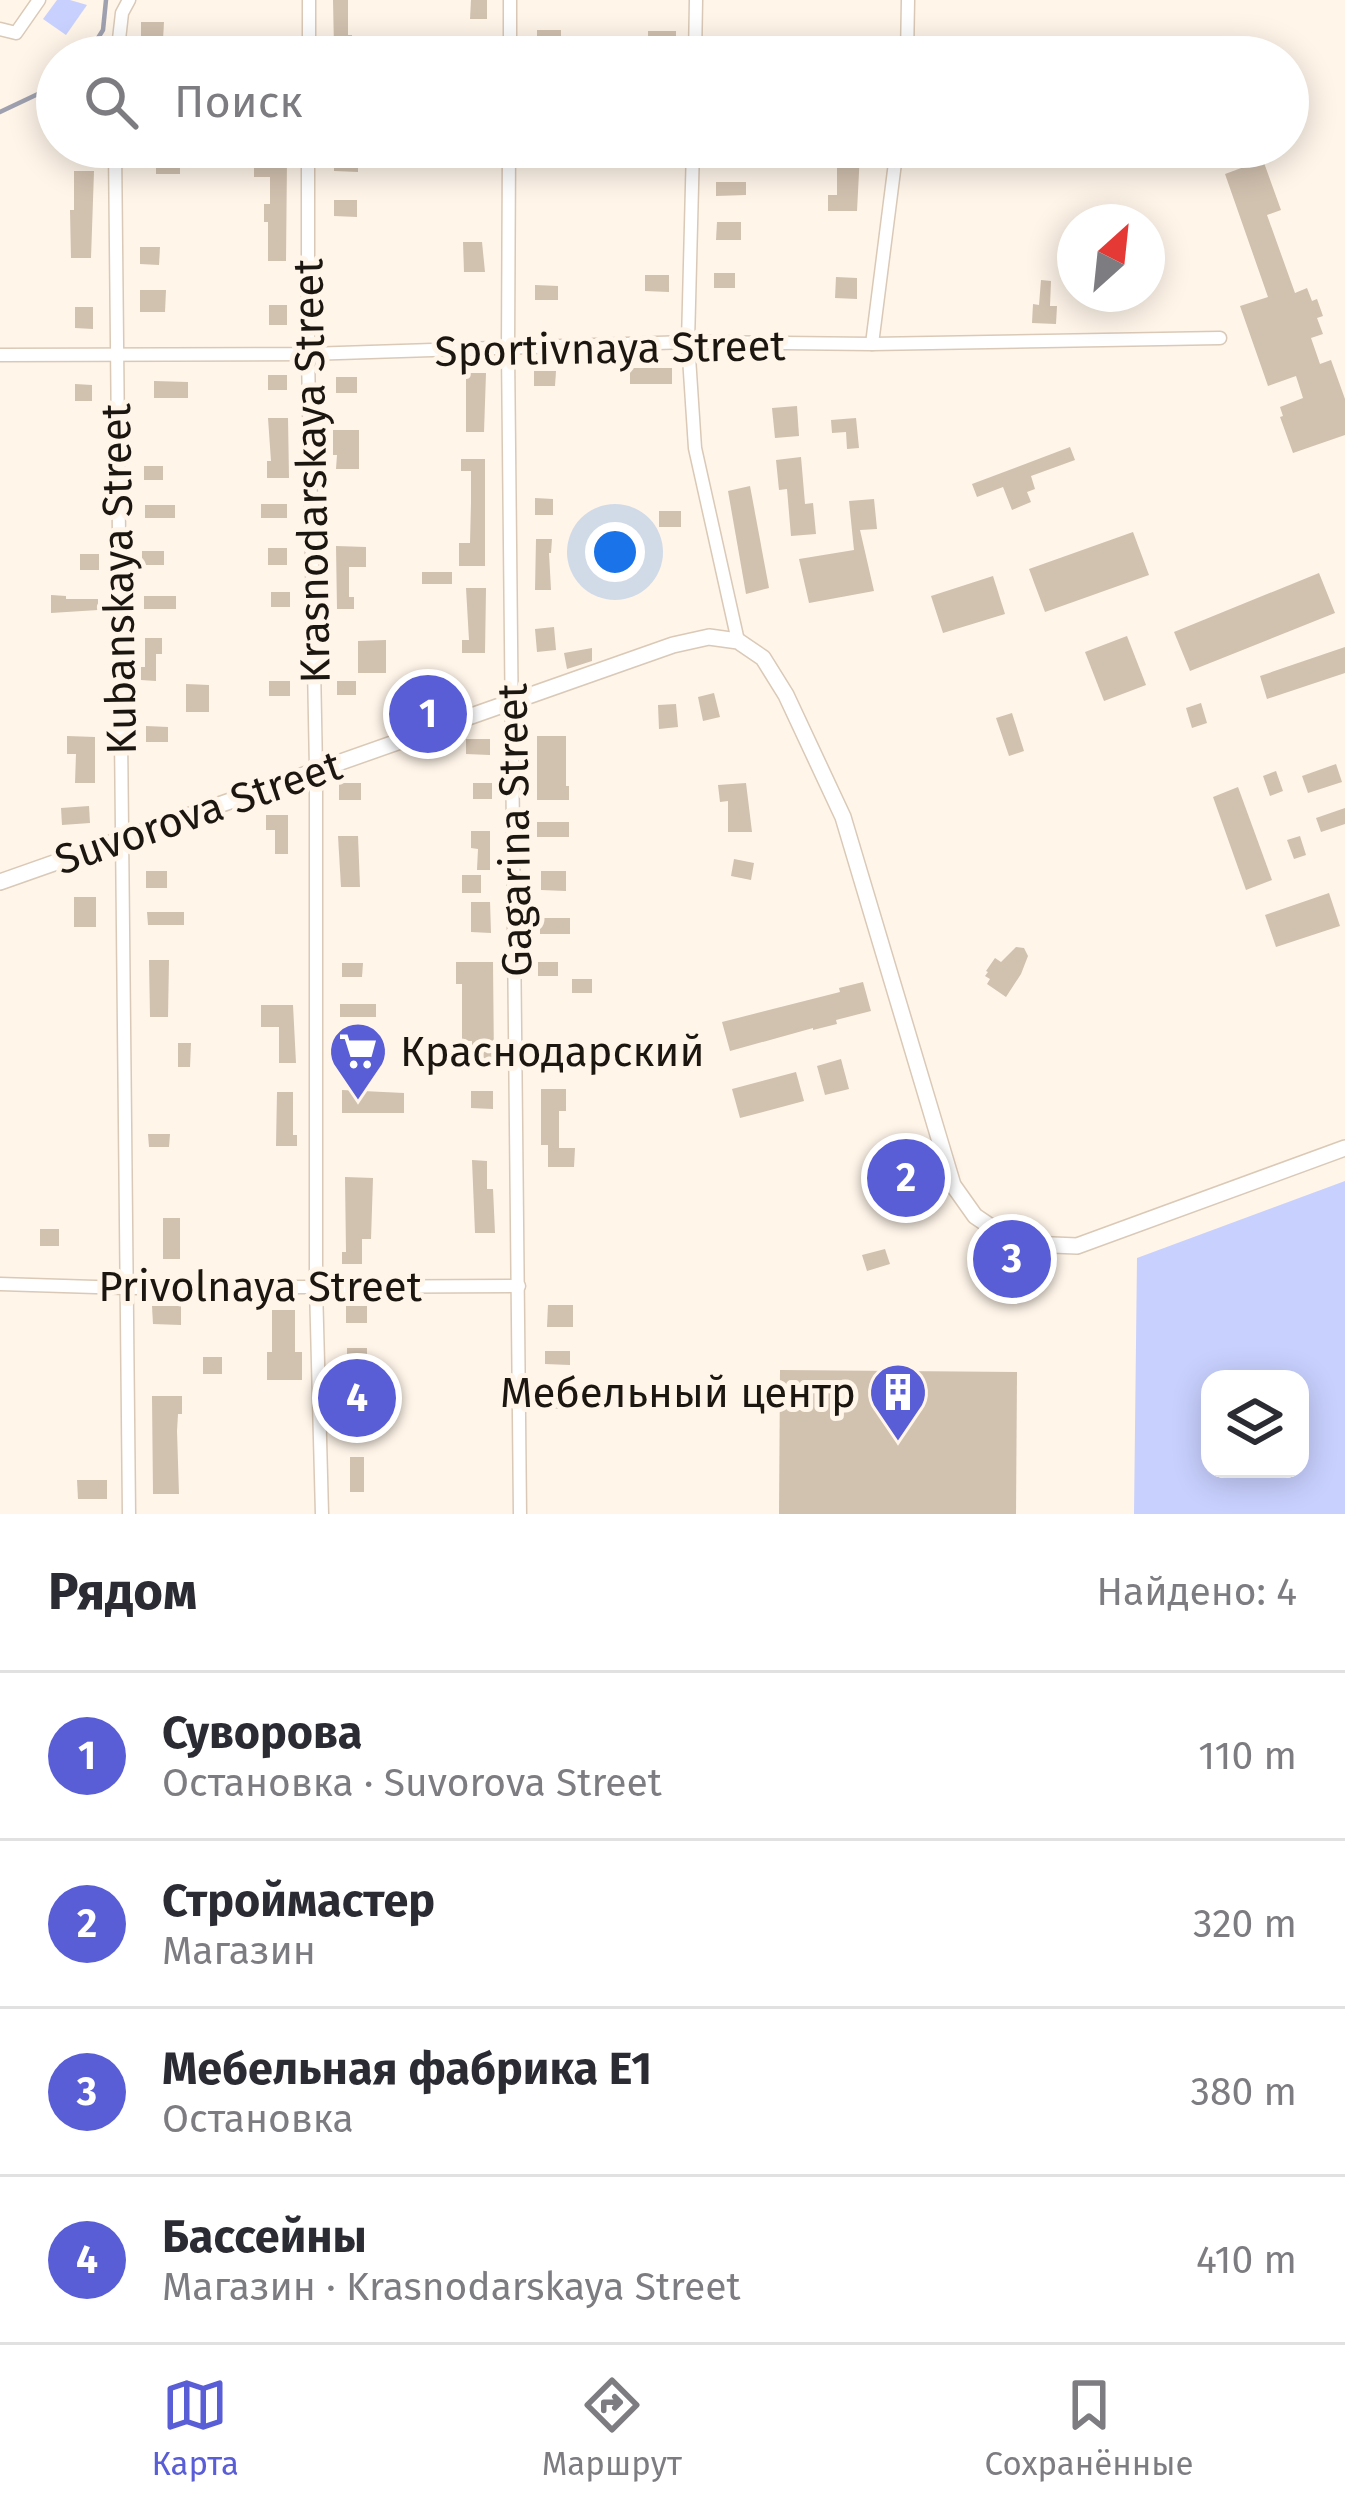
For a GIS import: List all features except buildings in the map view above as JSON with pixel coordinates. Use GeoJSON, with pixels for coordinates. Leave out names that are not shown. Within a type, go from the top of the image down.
{"type":"FeatureCollection","features":[{"type":"Feature","properties":{"kind":"street"},"geometry":{"type":"LineString","coordinates":[[0,29],[16,32],[39,0]]}},
{"type":"Feature","properties":{"kind":"street"},"geometry":{"type":"LineString","coordinates":[[119,36],[129,0]]}},
{"type":"Feature","properties":{"kind":"street"},"geometry":{"type":"LineString","coordinates":[[308,0],[309,36]]}},
{"type":"Feature","properties":{"kind":"street"},"geometry":{"type":"LineString","coordinates":[[510,0],[510,36]]}},
{"type":"Feature","properties":{"kind":"street"},"geometry":{"type":"LineString","coordinates":[[695,36],[696,0]]}},
{"type":"Feature","properties":{"kind":"street"},"geometry":{"type":"LineString","coordinates":[[907,36],[908,0]]}},
{"type":"Feature","properties":{"kind":"street","name":"Kubanskaya Street"},"geometry":{"type":"LineString","coordinates":[[115,168],[129,1514]]}},
{"type":"Feature","properties":{"kind":"street","name":"Krasnodarskaya Street"},"geometry":{"type":"LineString","coordinates":[[308,168],[316,770],[316,1287],[322,1514]]}},
{"type":"Feature","properties":{"kind":"street","name":"Gagarina Street"},"geometry":{"type":"LineString","coordinates":[[509,168],[520,1514]]}},
{"type":"Feature","properties":{"kind":"street"},"geometry":{"type":"LineString","coordinates":[[692,168],[688,342],[695,448],[738,641],[763,658],[786,695],[843,817],[953,1185],[975,1216],[1000,1233],[1029,1244],[1077,1246],[1345,1148]]}},
{"type":"Feature","properties":{"kind":"street"},"geometry":{"type":"LineString","coordinates":[[872,344],[894,168]]}},
{"type":"Feature","properties":{"kind":"street","name":"Sportivnaya Street"},"geometry":{"type":"LineString","coordinates":[[0,355],[1220,338]]}},
{"type":"Feature","properties":{"kind":"street","name":"Suvorova Street"},"geometry":{"type":"LineString","coordinates":[[0,882],[674,645],[710,637],[738,641]]}},
{"type":"Feature","properties":{"kind":"street","name":"Privolnaya Street"},"geometry":{"type":"LineString","coordinates":[[0,1284],[519,1286]]}},
{"type":"Feature","properties":{"kind":"shaded area"},"geometry":{"type":"Polygon","coordinates":[[[57,0],[87,5],[66,35],[43,19],[57,0]]]}},
{"type":"Feature","properties":{"kind":"shaded area"},"geometry":{"type":"Polygon","coordinates":[[[1345,1181],[1345,1514],[1134,1514],[1137,1258],[1345,1181]]]}},
{"type":"Feature","properties":{"kind":"waterway"},"geometry":{"type":"LineString","coordinates":[[99,36],[106,0]]}},
{"type":"Feature","properties":{"kind":"waterway"},"geometry":{"type":"LineString","coordinates":[[0,112],[36,95]]}},
{"type":"Feature","properties":{"kind":"place","name":"Суворова"},"geometry":{"type":"Point","coordinates":[428,714]}},
{"type":"Feature","properties":{"kind":"place","name":"Краснодарский"},"geometry":{"type":"Point","coordinates":[358,1102]}},
{"type":"Feature","properties":{"kind":"place","name":"Строймастер"},"geometry":{"type":"Point","coordinates":[906,1178]}},
{"type":"Feature","properties":{"kind":"place","name":"Мебельная фабрика Е1"},"geometry":{"type":"Point","coordinates":[1012,1259]}},
{"type":"Feature","properties":{"kind":"place","name":"Бассейны"},"geometry":{"type":"Point","coordinates":[357,1398]}},
{"type":"Feature","properties":{"kind":"place","name":"Мебельный центр"},"geometry":{"type":"Point","coordinates":[898,1443]}}]}
